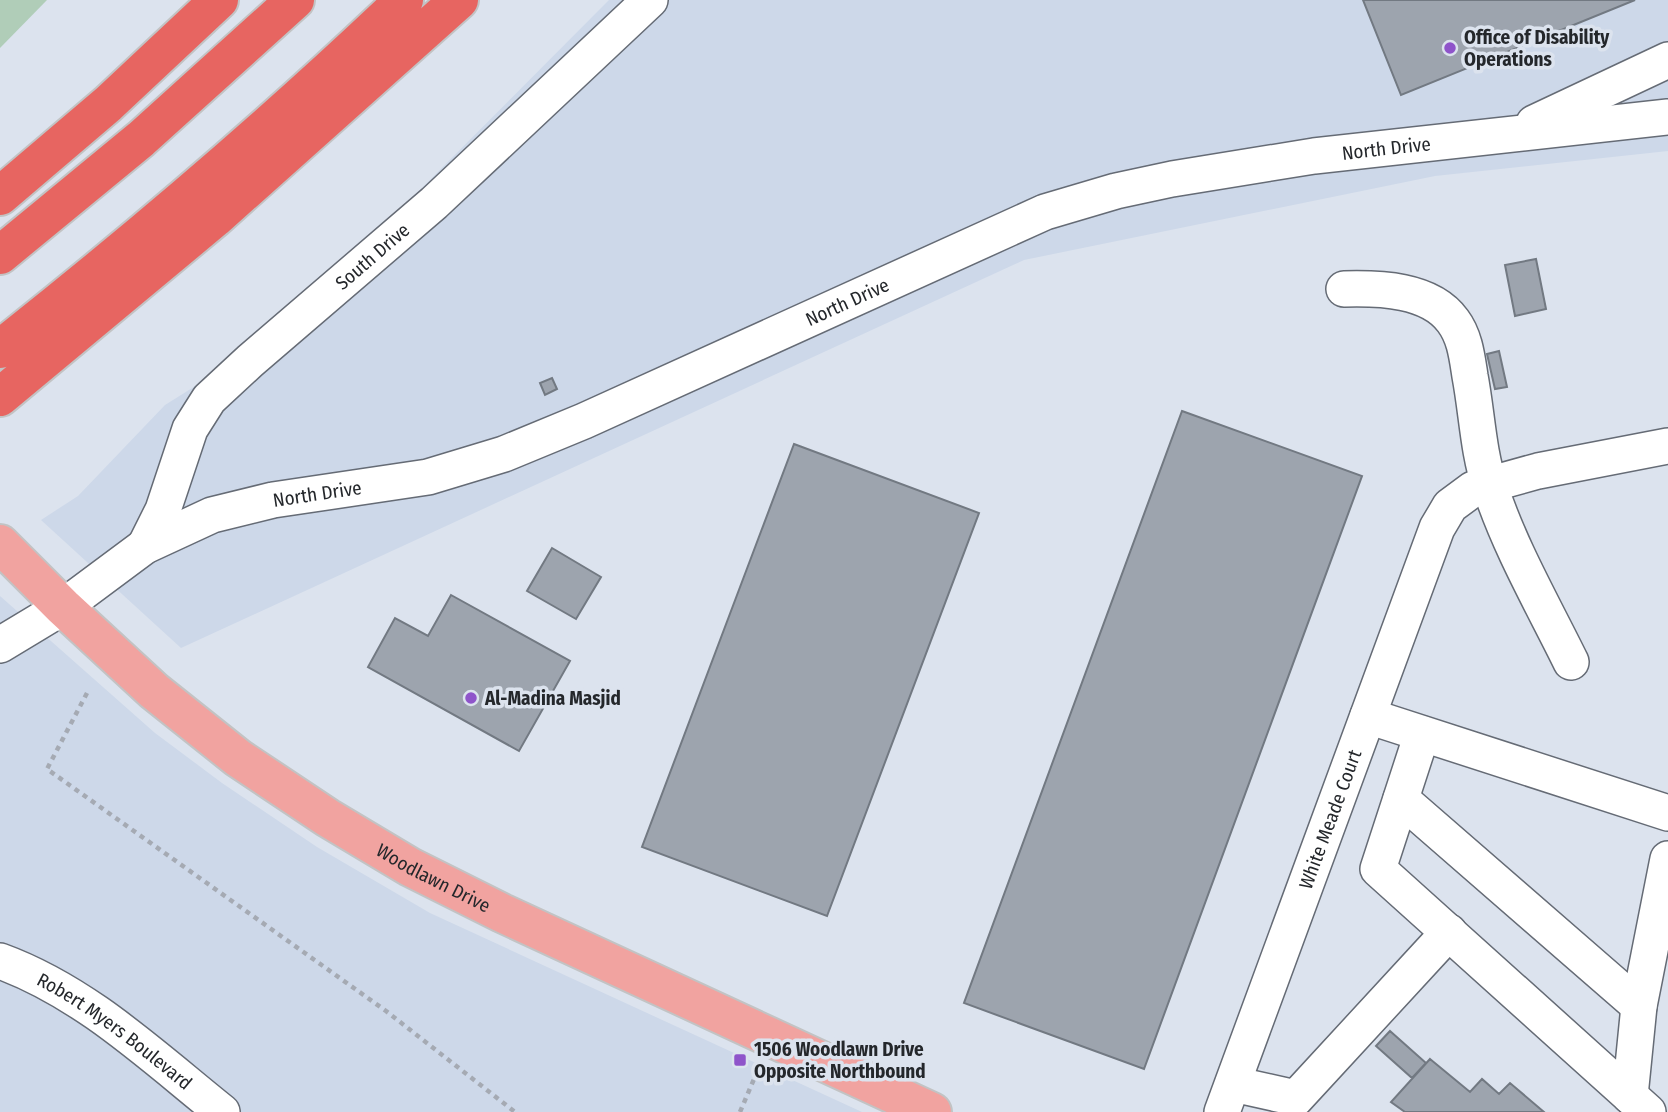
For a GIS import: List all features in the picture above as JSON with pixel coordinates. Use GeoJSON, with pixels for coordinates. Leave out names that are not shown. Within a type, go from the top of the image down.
{"type":"FeatureCollection","features":[{"type":"Feature","properties":{"kind":"highway"},"geometry":{"type":"LineString","coordinates":[[0,196],[108,104],[219,0]]}},
{"type":"Feature","properties":{"kind":"highway"},"geometry":{"type":"LineString","coordinates":[[0,255],[141,139],[295,0]]}},
{"type":"Feature","properties":{"kind":"highway"},"geometry":{"type":"LineString","coordinates":[[0,349],[191,192],[404,0]]}},
{"type":"Feature","properties":{"kind":"highway"},"geometry":{"type":"LineString","coordinates":[[0,397],[226,209],[459,0]]}},
{"type":"Feature","properties":{"kind":"main road","name":"Woodlawn Drive"},"geometry":{"type":"LineString","coordinates":[[0,544],[154,691],[239,758],[328,818],[410,867],[502,913],[932,1112]]}},
{"type":"Feature","properties":{"kind":"street","name":"South Drive"},"geometry":{"type":"LineString","coordinates":[[145,546],[163,510],[190,429],[209,399],[250,360],[434,203],[650,0]]}},
{"type":"Feature","properties":{"kind":"street"},"geometry":{"type":"LineString","coordinates":[[1506,136],[1668,60]]}},
{"type":"Feature","properties":{"kind":"street","name":"North Drive"},"geometry":{"type":"LineString","coordinates":[[0,645],[63,607],[145,546],[212,515],[273,500],[428,477],[505,454],[584,421],[1045,212],[1116,191],[1314,156],[1668,117]]}},
{"type":"Feature","properties":{"kind":"street"},"geometry":{"type":"LineString","coordinates":[[1344,289],[1380,288],[1423,299],[1437,306],[1452,320],[1464,342],[1489,485],[1507,532],[1571,662]]}},
{"type":"Feature","properties":{"kind":"street","name":"White Meade Court"},"geometry":{"type":"LineString","coordinates":[[1227,1098],[1437,528],[1450,506],[1473,489],[1538,471],[1668,446]]}},
{"type":"Feature","properties":{"kind":"street"},"geometry":{"type":"LineString","coordinates":[[1368,716],[1668,813]]}},
{"type":"Feature","properties":{"kind":"street"},"geometry":{"type":"LineString","coordinates":[[1422,734],[1378,869],[1639,1104]]}},
{"type":"Feature","properties":{"kind":"street"},"geometry":{"type":"LineString","coordinates":[[1401,799],[1639,1006]]}},
{"type":"Feature","properties":{"kind":"street"},"geometry":{"type":"LineString","coordinates":[[1639,1104],[1639,1006],[1668,859]]}},
{"type":"Feature","properties":{"kind":"street"},"geometry":{"type":"LineString","coordinates":[[1227,1098],[1296,1098],[1449,932]]}},
{"type":"Feature","properties":{"kind":"street","name":"Robert Myers Boulevard"},"geometry":{"type":"LineString","coordinates":[[0,961],[29,972],[103,1016],[222,1112]]}},
{"type":"Feature","properties":{"kind":"path"},"geometry":{"type":"LineString","coordinates":[[87,693],[47,769],[386,1011],[514,1112]]}},
{"type":"Feature","properties":{"kind":"path"},"geometry":{"type":"LineString","coordinates":[[740,1112],[754,1079]]}},
{"type":"Feature","properties":{"kind":"shaded area"},"geometry":{"type":"Polygon","coordinates":[[[609,0],[1668,0],[1668,151],[1435,176],[1024,260],[181,648],[41,520],[78,496],[165,405],[197,385],[396,214],[609,0]]]}},
{"type":"Feature","properties":{"kind":"shaded area"},"geometry":{"type":"Polygon","coordinates":[[[0,596],[155,733],[222,783],[317,847],[430,913],[862,1112],[0,1112],[0,596]]]}},
{"type":"Feature","properties":{"kind":"green space"},"geometry":{"type":"Polygon","coordinates":[[[0,0],[47,0],[0,48],[0,0]]]}},
{"type":"Feature","properties":{"kind":"building","name":"Office of Disability Operations"},"geometry":{"type":"Polygon","coordinates":[[[1363,0],[1635,0],[1401,95],[1363,0]]]}},
{"type":"Feature","properties":{"kind":"building"},"geometry":{"type":"Polygon","coordinates":[[[1536,259],[1546,309],[1515,316],[1505,265],[1536,259]]]}},
{"type":"Feature","properties":{"kind":"building"},"geometry":{"type":"Polygon","coordinates":[[[1499,351],[1507,387],[1495,389],[1487,354],[1499,351]]]}},
{"type":"Feature","properties":{"kind":"building"},"geometry":{"type":"Polygon","coordinates":[[[552,378],[557,389],[545,395],[540,383],[552,378]]]}},
{"type":"Feature","properties":{"kind":"building"},"geometry":{"type":"Polygon","coordinates":[[[1182,411],[1362,476],[1144,1069],[964,1003],[1182,411]]]}},
{"type":"Feature","properties":{"kind":"building"},"geometry":{"type":"Polygon","coordinates":[[[794,444],[979,513],[827,916],[642,847],[794,444]]]}},
{"type":"Feature","properties":{"kind":"building"},"geometry":{"type":"Polygon","coordinates":[[[552,548],[601,577],[576,619],[527,591],[552,548]]]}},
{"type":"Feature","properties":{"kind":"building"},"geometry":{"type":"Polygon","coordinates":[[[451,595],[570,661],[519,751],[368,667],[395,618],[428,636],[451,595]]]}},
{"type":"Feature","properties":{"kind":"building"},"geometry":{"type":"Polygon","coordinates":[[[1390,1031],[1426,1063],[1412,1078],[1376,1046],[1390,1031]]]}},
{"type":"Feature","properties":{"kind":"building"},"geometry":{"type":"Polygon","coordinates":[[[1430,1059],[1470,1092],[1482,1079],[1499,1094],[1510,1083],[1544,1112],[1405,1112],[1391,1102],[1430,1059]]]}},
{"type":"Feature","properties":{"kind":"place","name":"Office of Disability Operations"},"geometry":{"type":"Point","coordinates":[1450,48]}},
{"type":"Feature","properties":{"kind":"place","name":"Al-Madina Masjid"},"geometry":{"type":"Point","coordinates":[471,698]}},
{"type":"Feature","properties":{"kind":"place","name":"1506 Woodlawn Drive Opposite Northbound"},"geometry":{"type":"Point","coordinates":[740,1060]}}]}
